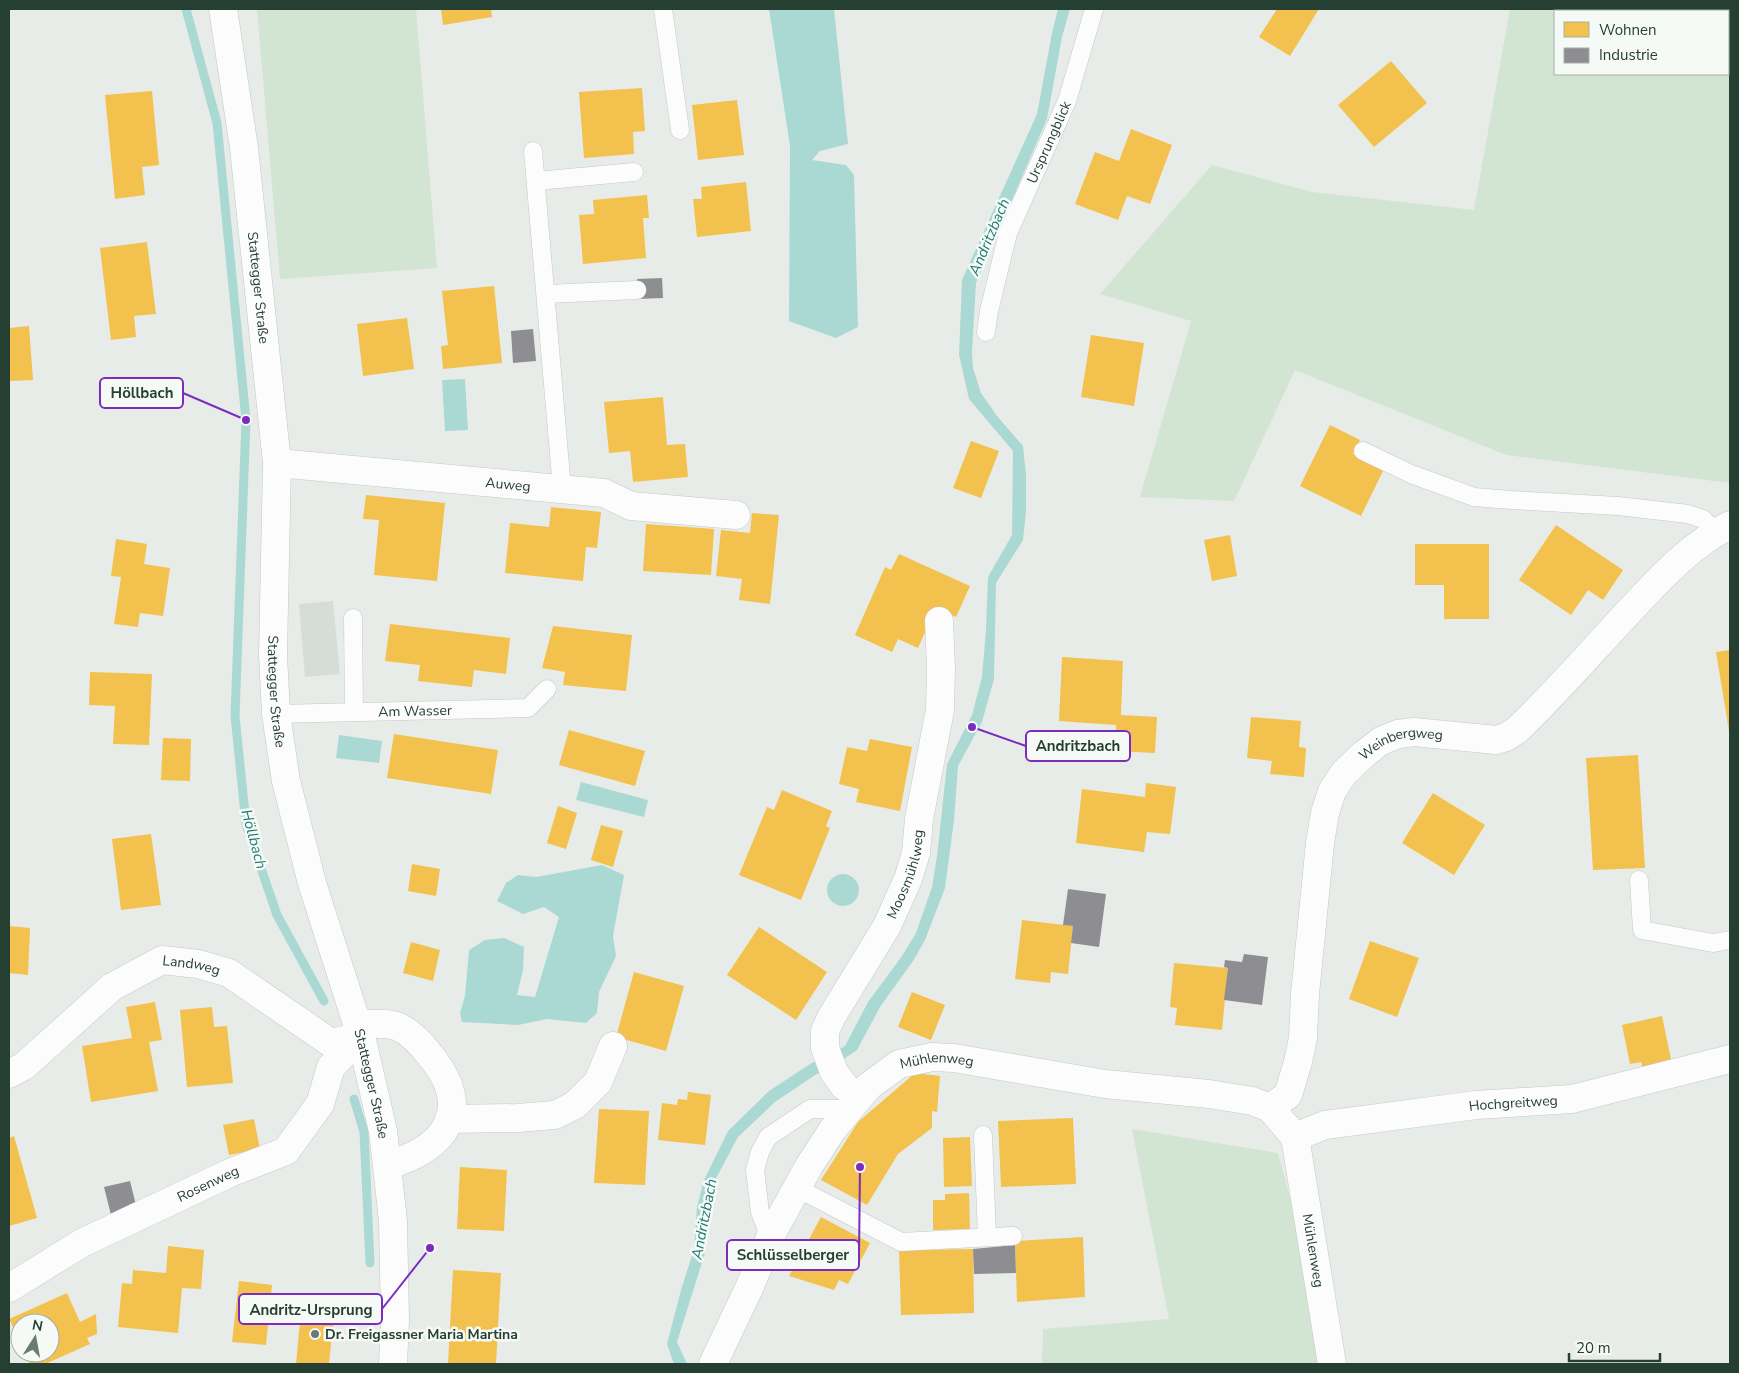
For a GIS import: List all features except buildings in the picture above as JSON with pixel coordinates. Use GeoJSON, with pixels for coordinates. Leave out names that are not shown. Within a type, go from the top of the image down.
{"type":"FeatureCollection","features":[{"type":"Feature","properties":{"kind":"street","name":"Stattegger Straße"},"geometry":{"type":"LineString","coordinates":[[223,9],[244,148],[277,463],[273,654],[276,714],[286,781],[312,883],[359,1030],[383,1131],[388,1165],[394,1255],[395,1320],[393,1364]]}},
{"type":"Feature","properties":{"kind":"street","name":"Auweg"},"geometry":{"type":"LineString","coordinates":[[277,463],[604,493],[631,506],[736,515]]}},
{"type":"Feature","properties":{"kind":"street","name":"Weinbergweg"},"geometry":{"type":"LineString","coordinates":[[1270,1108],[1288,1095],[1298,1062],[1303,1038],[1305,994],[1320,843],[1325,813],[1332,792],[1344,773],[1381,741],[1398,734],[1414,732],[1496,740],[1506,738],[1517,730],[1658,581],[1690,551],[1723,528]]}},
{"type":"Feature","properties":{"kind":"street","name":"Moosmühlweg"},"geometry":{"type":"LineString","coordinates":[[854,1103],[829,1060],[826,1031],[832,1016],[887,926],[908,879],[916,853],[919,820],[940,710],[939,621]]}},
{"type":"Feature","properties":{"kind":"street","name":"Landweg"},"geometry":{"type":"LineString","coordinates":[[9,1074],[24,1066],[112,987],[162,960],[198,964],[229,974],[331,1043],[359,1030],[379,1024],[398,1026],[416,1038],[440,1068],[448,1088],[453,1110],[449,1120]]}},
{"type":"Feature","properties":{"kind":"street","name":"Rosenweg"},"geometry":{"type":"LineString","coordinates":[[9,1288],[82,1243],[232,1172],[286,1151],[320,1104],[331,1067],[359,1030]]}},
{"type":"Feature","properties":{"kind":"street"},"geometry":{"type":"LineString","coordinates":[[388,1165],[407,1160],[436,1140],[446,1129],[449,1120],[555,1115],[575,1105],[598,1082],[613,1046]]}},
{"type":"Feature","properties":{"kind":"street","name":"Mühlenweg"},"geometry":{"type":"LineString","coordinates":[[713,1364],[750,1286],[770,1238],[832,1129],[854,1103],[886,1072],[899,1064],[932,1057],[954,1058],[1105,1084],[1208,1094],[1252,1101],[1270,1108]]}},
{"type":"Feature","properties":{"kind":"street","name":"Hochgreitweg"},"geometry":{"type":"LineString","coordinates":[[1295,1137],[1324,1125],[1476,1105],[1572,1099],[1730,1059]]}},
{"type":"Feature","properties":{"kind":"street"},"geometry":{"type":"LineString","coordinates":[[1270,1108],[1295,1137]]}},
{"type":"Feature","properties":{"kind":"street","name":"Mühlenweg"},"geometry":{"type":"LineString","coordinates":[[1295,1137],[1332,1364]]}},
{"type":"Feature","properties":{"kind":"lane"},"geometry":{"type":"LineString","coordinates":[[663,9],[680,130]]}},
{"type":"Feature","properties":{"kind":"lane","name":"Ursprungblick"},"geometry":{"type":"LineString","coordinates":[[986,332],[989,311],[1008,233],[1067,102],[1094,9]]}},
{"type":"Feature","properties":{"kind":"lane"},"geometry":{"type":"LineString","coordinates":[[533,151],[562,489]]}},
{"type":"Feature","properties":{"kind":"lane"},"geometry":{"type":"LineString","coordinates":[[536,181],[634,172]]}},
{"type":"Feature","properties":{"kind":"lane"},"geometry":{"type":"LineString","coordinates":[[546,294],[637,290]]}},
{"type":"Feature","properties":{"kind":"lane"},"geometry":{"type":"LineString","coordinates":[[1363,451],[1411,474],[1474,497],[1618,506],[1688,514],[1723,528]]}},
{"type":"Feature","properties":{"kind":"lane"},"geometry":{"type":"LineString","coordinates":[[353,618],[354,712]]}},
{"type":"Feature","properties":{"kind":"lane","name":"Am Wasser"},"geometry":{"type":"LineString","coordinates":[[276,714],[528,708],[547,689]]}},
{"type":"Feature","properties":{"kind":"lane"},"geometry":{"type":"LineString","coordinates":[[1638,880],[1642,930],[1713,943],[1730,940]]}},
{"type":"Feature","properties":{"kind":"lane"},"geometry":{"type":"LineString","coordinates":[[770,1238],[760,1212],[755,1170],[760,1152],[768,1137],[810,1109],[854,1103]]}},
{"type":"Feature","properties":{"kind":"lane"},"geometry":{"type":"LineString","coordinates":[[983,1134],[987,1238]]}},
{"type":"Feature","properties":{"kind":"lane"},"geometry":{"type":"LineString","coordinates":[[797,1188],[901,1242],[1013,1236]]}},
{"type":"Feature","properties":{"kind":"shaded area"},"geometry":{"type":"Polygon","coordinates":[[[333,601],[340,674],[305,677],[299,604],[333,601]]]}},
{"type":"Feature","properties":{"kind":"green space"},"geometry":{"type":"Polygon","coordinates":[[[257,9],[416,9],[437,268],[280,279],[257,9]]]}},
{"type":"Feature","properties":{"kind":"green space"},"geometry":{"type":"Polygon","coordinates":[[[1510,9],[1730,9],[1730,483],[1506,455],[1295,370],[1234,501],[1140,497],[1191,321],[1100,294],[1212,165],[1312,192],[1474,210],[1510,9]]]}},
{"type":"Feature","properties":{"kind":"green space"},"geometry":{"type":"Polygon","coordinates":[[[1132,1129],[1278,1153],[1294,1213],[1308,1303],[1321,1364],[1042,1364],[1043,1329],[1169,1319],[1132,1129]]]}},
{"type":"Feature","properties":{"kind":"water"},"geometry":{"type":"Polygon","coordinates":[[[769,9],[834,9],[848,144],[820,151],[812,160],[846,165],[854,175],[858,327],[836,338],[789,321],[790,146],[769,9]]]}},
{"type":"Feature","properties":{"kind":"water"},"geometry":{"type":"Polygon","coordinates":[[[1058,9],[1070,9],[1062,37],[1047,119],[976,283],[972,353],[973,368],[981,393],[997,416],[1023,446],[1026,475],[1026,512],[1023,540],[996,583],[994,679],[982,722],[958,766],[954,820],[945,888],[925,940],[913,961],[880,1007],[857,1050],[775,1102],[738,1137],[713,1184],[707,1208],[705,1253],[677,1342],[687,1364],[674,1364],[667,1344],[694,1249],[697,1207],[704,1180],[728,1131],[769,1091],[810,1064],[845,1046],[868,1002],[902,956],[916,933],[932,887],[947,764],[972,715],[982,677],[988,577],[1012,535],[1013,451],[969,399],[959,355],[962,280],[1037,114],[1058,9]]]}},
{"type":"Feature","properties":{"kind":"water"},"geometry":{"type":"Polygon","coordinates":[[[465,379],[468,430],[445,431],[442,380],[465,379]]]}},
{"type":"Feature","properties":{"kind":"water"},"geometry":{"type":"Polygon","coordinates":[[[339,735],[382,741],[379,763],[336,758],[339,735]]]}},
{"type":"Feature","properties":{"kind":"water"},"geometry":{"type":"Polygon","coordinates":[[[581,782],[648,800],[644,817],[576,800],[581,782]]]}},
{"type":"Feature","properties":{"kind":"water"},"geometry":{"type":"Polygon","coordinates":[[[602,865],[624,875],[613,936],[616,956],[599,992],[597,1013],[586,1023],[547,1019],[518,1025],[462,1022],[460,1013],[465,996],[469,950],[485,940],[504,938],[524,947],[523,970],[517,995],[535,997],[559,917],[544,907],[523,914],[497,901],[506,883],[518,875],[536,877],[602,865]]]}},
{"type":"Feature","properties":{"kind":"water"},"geometry":{"type":"Polygon","coordinates":[[[843,874],[849,875],[854,879],[858,884],[858,896],[854,901],[849,905],[843,906],[837,905],[832,901],[828,896],[827,890],[828,884],[832,879],[837,875],[843,874]]]}},
{"type":"Feature","properties":{"kind":"waterway","name":"Höllbach"},"geometry":{"type":"LineString","coordinates":[[186,9],[217,123],[246,420],[235,716],[246,824],[277,915],[324,1001]]}},
{"type":"Feature","properties":{"kind":"waterway","name":"Höllbach"},"geometry":{"type":"LineString","coordinates":[[354,1099],[364,1132],[370,1263]]}},
{"type":"Feature","properties":{"kind":"place","name":"Höllbach"},"geometry":{"type":"Point","coordinates":[246,420]}},
{"type":"Feature","properties":{"kind":"place","name":"Andritzbach"},"geometry":{"type":"Point","coordinates":[972,727]}},
{"type":"Feature","properties":{"kind":"place","name":"Schlüsselberger"},"geometry":{"type":"Point","coordinates":[860,1167]}},
{"type":"Feature","properties":{"kind":"place","name":"Andritz-Ursprung"},"geometry":{"type":"Point","coordinates":[430,1248]}},
{"type":"Feature","properties":{"kind":"place","name":"Dr. Freigassner Maria Martina"},"geometry":{"type":"Point","coordinates":[315,1334]}}]}
